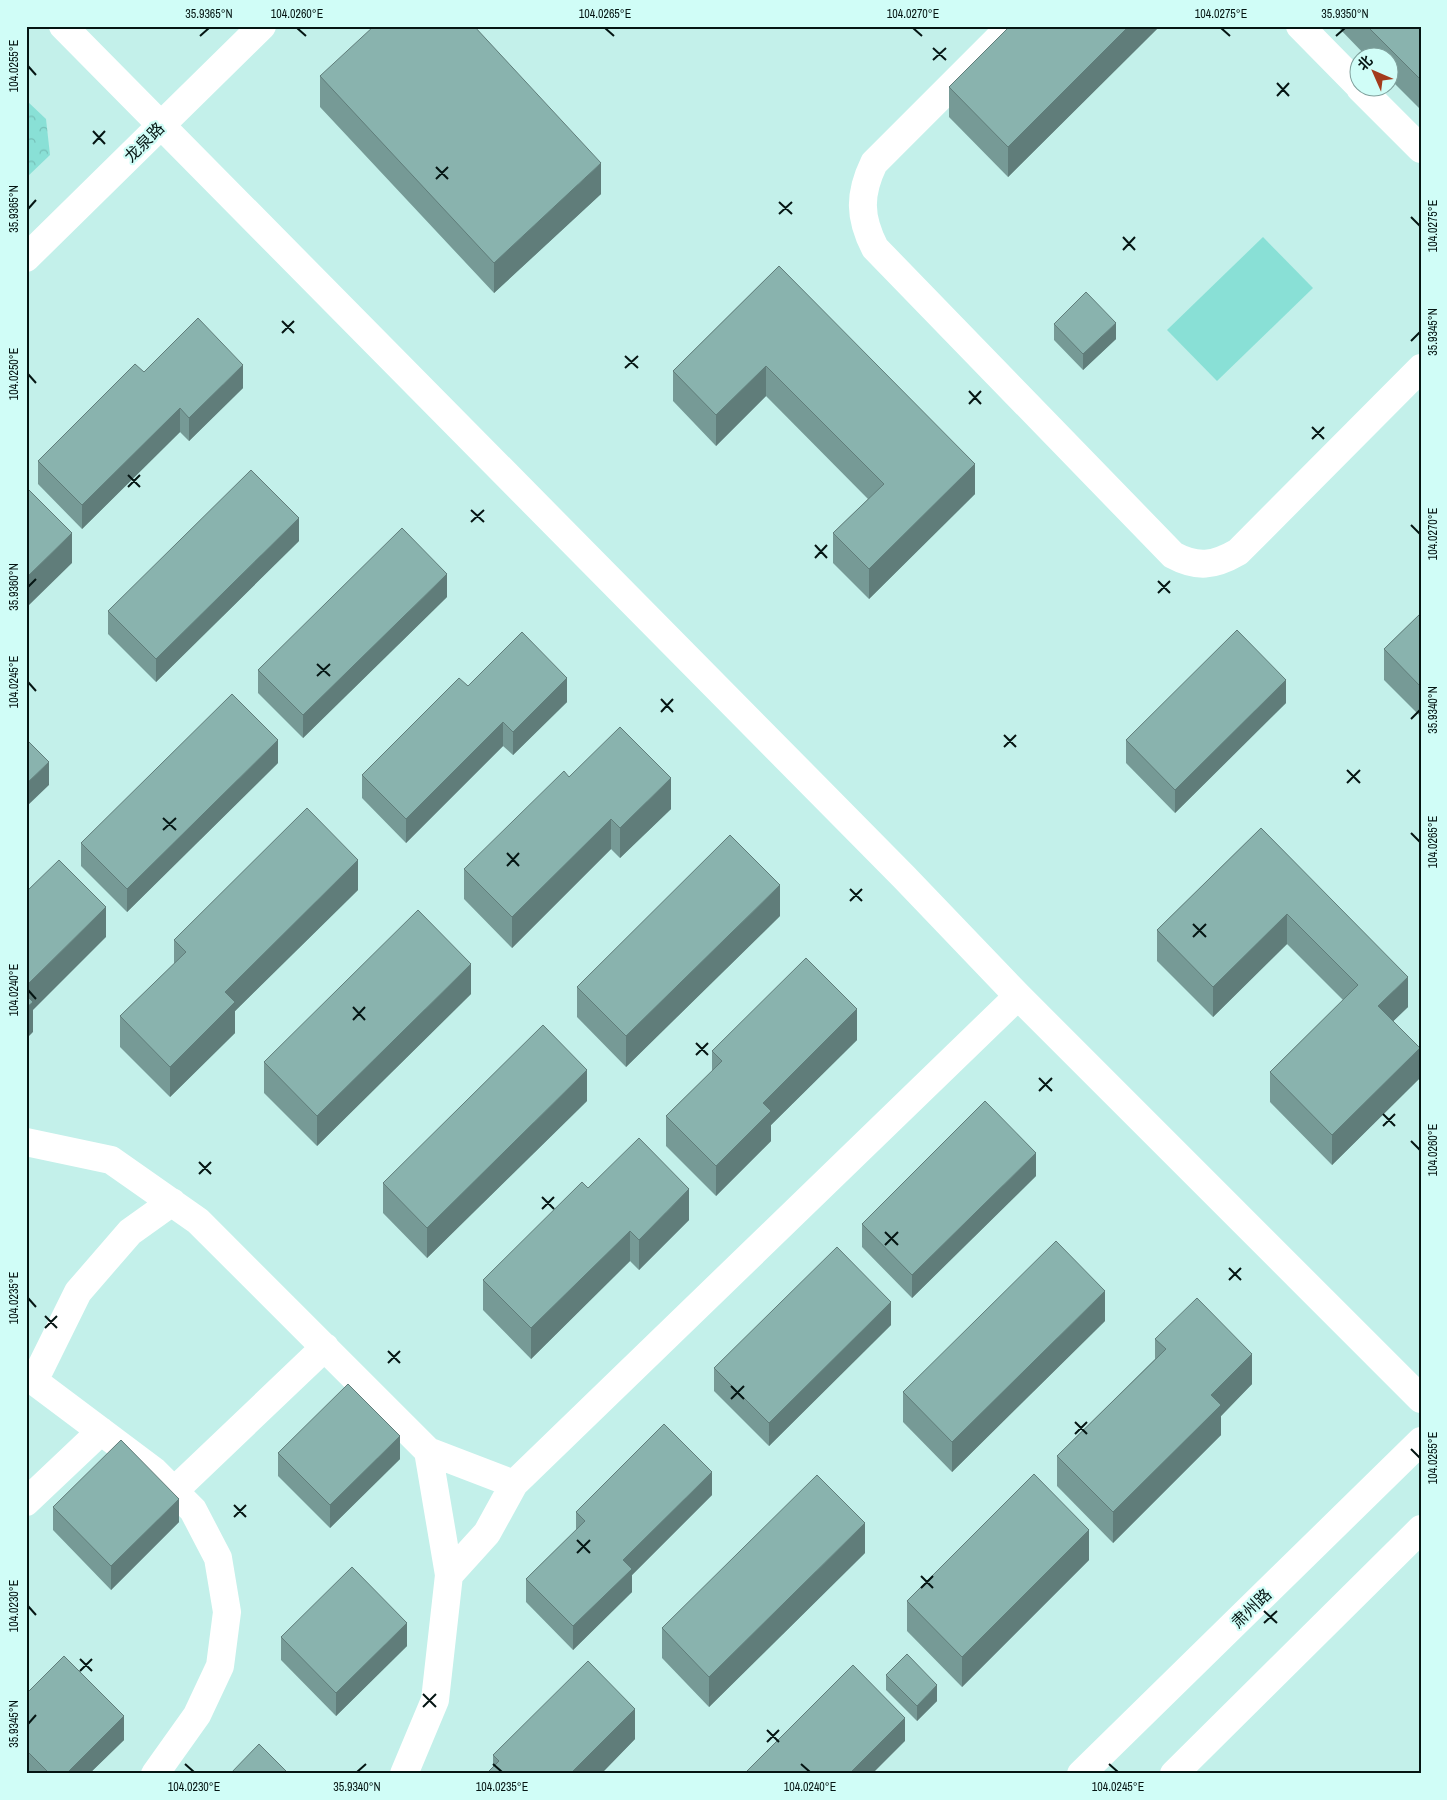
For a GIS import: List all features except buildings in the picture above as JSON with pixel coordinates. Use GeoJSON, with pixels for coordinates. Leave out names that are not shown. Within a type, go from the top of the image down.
{"type":"FeatureCollection","features":[{"type":"Feature","properties":{"kind":"street"},"geometry":{"type":"LineString","coordinates":[[63,26],[904,877],[1018,996],[1421,1399]]}},
{"type":"Feature","properties":{"kind":"street","name":"龙泉路"},"geometry":{"type":"LineString","coordinates":[[26,258],[262,26]]}},
{"type":"Feature","properties":{"kind":"street"},"geometry":{"type":"LineString","coordinates":[[1011,26],[874,163],[866,180],[862,200],[867,233],[874,248],[1173,555],[1184,561],[1212,564],[1226,560],[1238,552],[1421,368]]}},
{"type":"Feature","properties":{"kind":"street"},"geometry":{"type":"LineString","coordinates":[[1300,26],[1350,77]]}},
{"type":"Feature","properties":{"kind":"street"},"geometry":{"type":"LineString","coordinates":[[1371,98],[1421,149]]}},
{"type":"Feature","properties":{"kind":"street"},"geometry":{"type":"LineString","coordinates":[[449,1575],[487,1534],[514,1484],[1018,996]]}},
{"type":"Feature","properties":{"kind":"street"},"geometry":{"type":"LineString","coordinates":[[26,1142],[110,1160],[172,1202],[198,1221],[428,1451],[514,1484]]}},
{"type":"Feature","properties":{"kind":"street"},"geometry":{"type":"LineString","coordinates":[[155,1774],[197,1715],[220,1666],[227,1612],[218,1558],[193,1510],[154,1471],[30,1379],[78,1292],[130,1232],[172,1202]]}},
{"type":"Feature","properties":{"kind":"street"},"geometry":{"type":"LineString","coordinates":[[174,1491],[324,1347]]}},
{"type":"Feature","properties":{"kind":"street"},"geometry":{"type":"LineString","coordinates":[[26,1502],[101,1431]]}},
{"type":"Feature","properties":{"kind":"street","name":"肃州路"},"geometry":{"type":"LineString","coordinates":[[1081,1774],[1421,1441]]}},
{"type":"Feature","properties":{"kind":"street"},"geometry":{"type":"LineString","coordinates":[[404,1774],[435,1700],[449,1575],[428,1451]]}},
{"type":"Feature","properties":{"kind":"street"},"geometry":{"type":"LineString","coordinates":[[1174,1774],[1421,1529]]}},
{"type":"Feature","properties":{"kind":"green space"},"geometry":{"type":"Polygon","coordinates":[[[26,100],[46,119],[50,155],[26,178],[26,100]]]}},
{"type":"Feature","properties":{"kind":"green space"},"geometry":{"type":"Polygon","coordinates":[[[1263,237],[1313,288],[1217,381],[1167,330],[1263,237]]]}}]}
